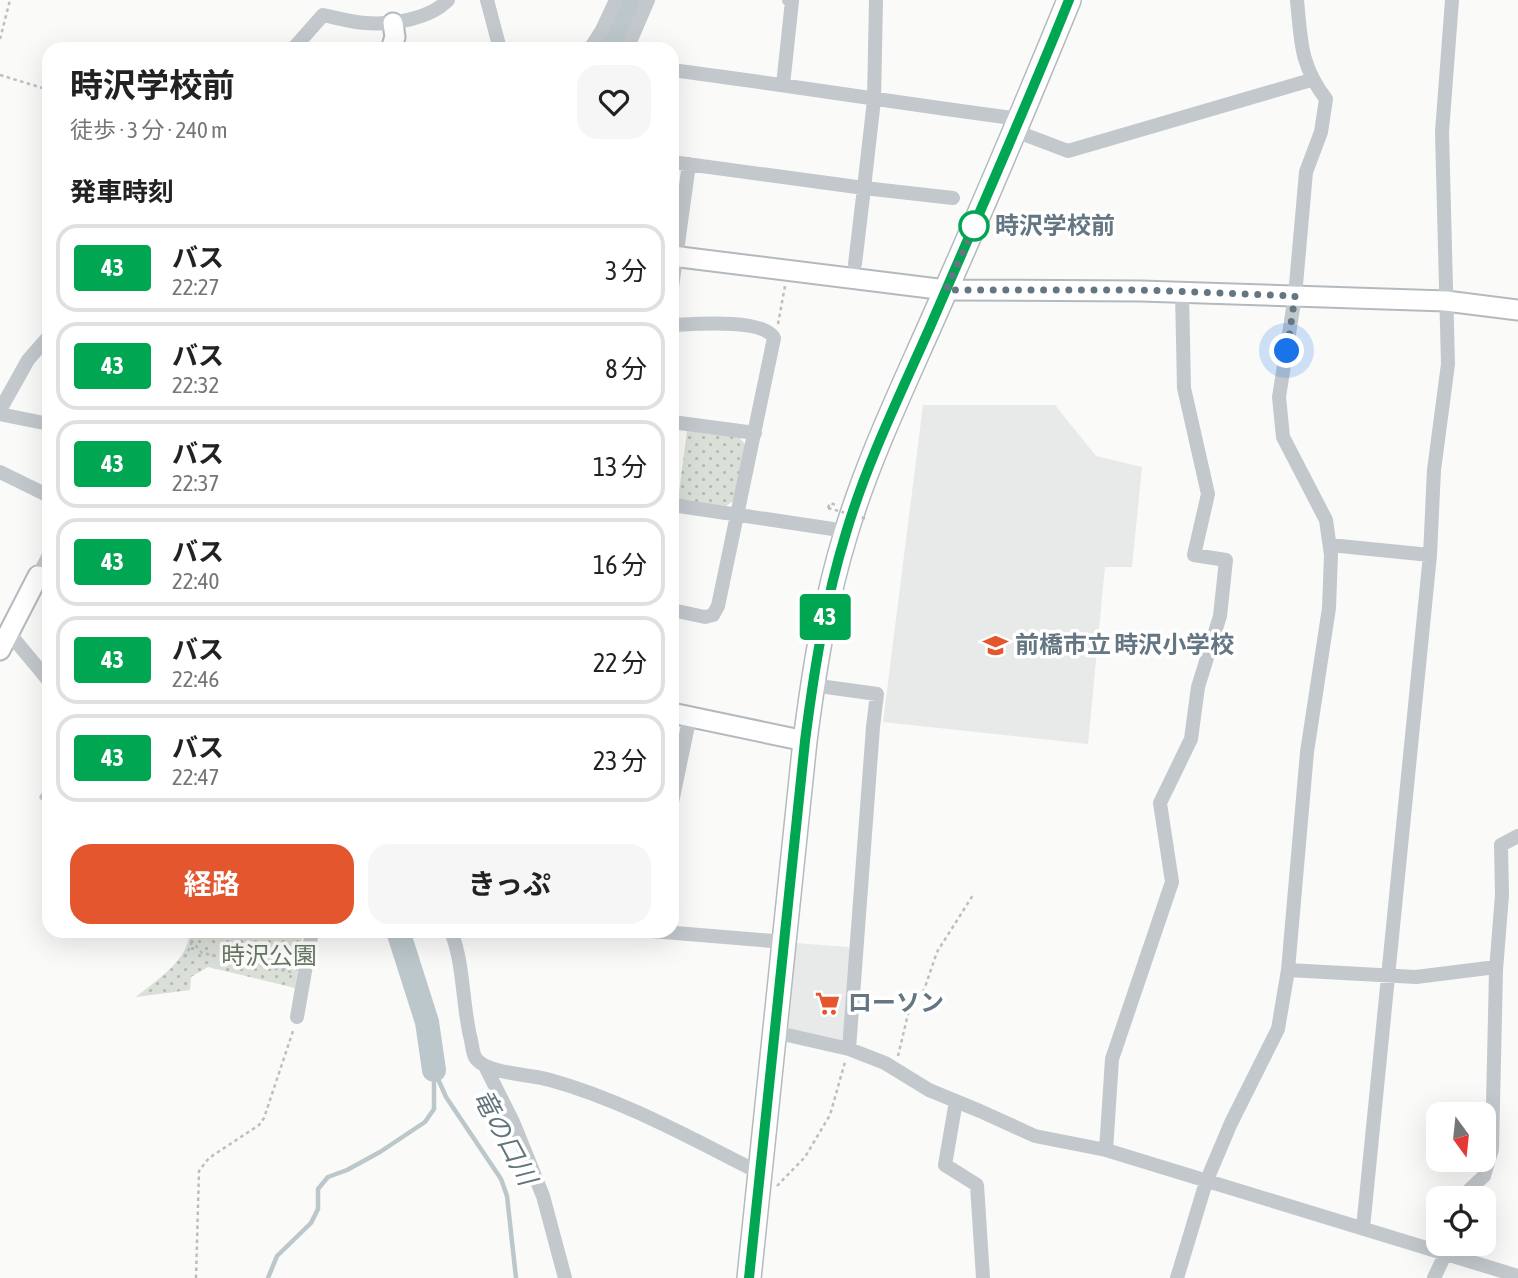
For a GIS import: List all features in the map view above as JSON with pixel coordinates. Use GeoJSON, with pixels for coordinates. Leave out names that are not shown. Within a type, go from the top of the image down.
{"type":"FeatureCollection","features":[{"type":"Feature","properties":{"kind":"main road"},"geometry":{"type":"LineString","coordinates":[[749,1278],[805,741],[812,685],[830,589],[846,531],[876,450],[1018,125],[1069,0]]}},
{"type":"Feature","properties":{"kind":"street"},"geometry":{"type":"LineString","coordinates":[[299,42],[323,15],[365,23],[393,23],[433,12],[448,0]]}},
{"type":"Feature","properties":{"kind":"street"},"geometry":{"type":"LineString","coordinates":[[486,0],[498,42]]}},
{"type":"Feature","properties":{"kind":"street"},"geometry":{"type":"LineString","coordinates":[[594,42],[616,0]]}},
{"type":"Feature","properties":{"kind":"street"},"geometry":{"type":"LineString","coordinates":[[630,42],[648,0]]}},
{"type":"Feature","properties":{"kind":"street"},"geometry":{"type":"LineString","coordinates":[[783,85],[792,1],[789,0]]}},
{"type":"Feature","properties":{"kind":"street"},"geometry":{"type":"LineString","coordinates":[[855,264],[874,100],[876,0]]}},
{"type":"Feature","properties":{"kind":"street"},"geometry":{"type":"LineString","coordinates":[[1177,1278],[1206,1182],[1231,1123],[1278,1029],[1288,970],[1307,752],[1329,608],[1329,545],[1326,520],[1283,437],[1279,397],[1295,296],[1306,172],[1321,132],[1326,99],[1311,80],[1301,50],[1297,0]]}},
{"type":"Feature","properties":{"kind":"street"},"geometry":{"type":"LineString","coordinates":[[1363,1228],[1430,555],[1434,470],[1448,364],[1442,132],[1452,0]]}},
{"type":"Feature","properties":{"kind":"street"},"geometry":{"type":"LineString","coordinates":[[393,23],[393,42]]}},
{"type":"Feature","properties":{"kind":"street"},"geometry":{"type":"LineString","coordinates":[[679,71],[783,85],[1018,125],[1068,151],[1311,80]]}},
{"type":"Feature","properties":{"kind":"street"},"geometry":{"type":"LineString","coordinates":[[679,163],[953,198]]}},
{"type":"Feature","properties":{"kind":"street"},"geometry":{"type":"LineString","coordinates":[[679,222],[689,164]]}},
{"type":"Feature","properties":{"kind":"street"},"geometry":{"type":"LineString","coordinates":[[679,258],[946,290],[974,288],[1182,292],[1446,301],[1518,310]]}},
{"type":"Feature","properties":{"kind":"street"},"geometry":{"type":"LineString","coordinates":[[1106,1150],[1112,1059],[1172,883],[1160,803],[1191,739],[1198,687],[1220,616],[1226,560],[1194,555],[1208,494],[1184,388],[1182,292]]}},
{"type":"Feature","properties":{"kind":"street"},"geometry":{"type":"LineString","coordinates":[[679,324],[731,324],[766,330],[772,334],[774,344],[719,606],[713,615],[705,617],[679,611]]}},
{"type":"Feature","properties":{"kind":"street"},"geometry":{"type":"LineString","coordinates":[[42,344],[28,360],[0,412],[42,422]]}},
{"type":"Feature","properties":{"kind":"street"},"geometry":{"type":"LineString","coordinates":[[679,423],[755,433]]}},
{"type":"Feature","properties":{"kind":"street"},"geometry":{"type":"LineString","coordinates":[[0,472],[42,493]]}},
{"type":"Feature","properties":{"kind":"street"},"geometry":{"type":"LineString","coordinates":[[679,506],[846,531]]}},
{"type":"Feature","properties":{"kind":"street"},"geometry":{"type":"LineString","coordinates":[[1329,545],[1430,555]]}},
{"type":"Feature","properties":{"kind":"street"},"geometry":{"type":"LineString","coordinates":[[42,580],[4,641],[42,675]]}},
{"type":"Feature","properties":{"kind":"street"},"geometry":{"type":"LineString","coordinates":[[812,685],[877,694],[849,1049]]}},
{"type":"Feature","properties":{"kind":"street"},"geometry":{"type":"LineString","coordinates":[[679,734],[681,715],[805,741]]}},
{"type":"Feature","properties":{"kind":"street"},"geometry":{"type":"LineString","coordinates":[[1473,1186],[1484,1176],[1492,1149],[1496,967],[1502,895],[1501,845],[1518,836]]}},
{"type":"Feature","properties":{"kind":"street"},"geometry":{"type":"LineString","coordinates":[[679,933],[785,942]]}},
{"type":"Feature","properties":{"kind":"street"},"geometry":{"type":"LineString","coordinates":[[297,1017],[311,938]]}},
{"type":"Feature","properties":{"kind":"street"},"geometry":{"type":"LineString","coordinates":[[454,938],[458,950],[475,1058],[485,1068],[513,1122],[543,1196],[565,1278]]}},
{"type":"Feature","properties":{"kind":"street"},"geometry":{"type":"LineString","coordinates":[[1288,970],[1416,977],[1496,967]]}},
{"type":"Feature","properties":{"kind":"street"},"geometry":{"type":"LineString","coordinates":[[774,1032],[849,1049],[895,1069],[929,1090],[1035,1136],[1106,1150],[1363,1228],[1426,1244]]}},
{"type":"Feature","properties":{"kind":"street"},"geometry":{"type":"LineString","coordinates":[[485,1068],[540,1077],[583,1089],[760,1173]]}},
{"type":"Feature","properties":{"kind":"street"},"geometry":{"type":"LineString","coordinates":[[956,1101],[945,1165],[977,1185],[983,1278]]}},
{"type":"Feature","properties":{"kind":"street"},"geometry":{"type":"LineString","coordinates":[[1434,1278],[1445,1256]]}},
{"type":"Feature","properties":{"kind":"street"},"geometry":{"type":"LineString","coordinates":[[1466,1256],[1518,1276]]}},
{"type":"Feature","properties":{"kind":"path"},"geometry":{"type":"LineString","coordinates":[[0,39],[10,0]]}},
{"type":"Feature","properties":{"kind":"path"},"geometry":{"type":"LineString","coordinates":[[0,75],[42,87]]}},
{"type":"Feature","properties":{"kind":"path"},"geometry":{"type":"LineString","coordinates":[[778,324],[786,282]]}},
{"type":"Feature","properties":{"kind":"path"},"geometry":{"type":"LineString","coordinates":[[828,508],[867,519]]}},
{"type":"Feature","properties":{"kind":"path"},"geometry":{"type":"LineString","coordinates":[[895,1069],[909,1010],[924,990],[937,952],[973,895]]}},
{"type":"Feature","properties":{"kind":"path"},"geometry":{"type":"LineString","coordinates":[[184,957],[191,946],[191,940]]}},
{"type":"Feature","properties":{"kind":"path"},"geometry":{"type":"LineString","coordinates":[[191,940],[202,953],[305,974]]}},
{"type":"Feature","properties":{"kind":"path"},"geometry":{"type":"LineString","coordinates":[[196,1278],[198,1171],[209,1158],[258,1125],[264,1118],[297,1017]]}},
{"type":"Feature","properties":{"kind":"path"},"geometry":{"type":"LineString","coordinates":[[758,1198],[775,1187],[805,1157],[830,1115],[849,1049]]}},
{"type":"Feature","properties":{"kind":"shaded area","name":"前橋市立 時沢小学校"},"geometry":{"type":"Polygon","coordinates":[[[923,405],[1055,405],[1096,456],[1142,467],[1132,567],[1105,567],[1088,744],[883,722],[923,405]]]}},
{"type":"Feature","properties":{"kind":"shaded area"},"geometry":{"type":"Polygon","coordinates":[[[796,943],[848,947],[852,953],[845,1037],[840,1041],[791,1031],[784,1023],[791,945],[796,943]]]}},
{"type":"Feature","properties":{"kind":"green space"},"geometry":{"type":"Polygon","coordinates":[[[687,431],[739,437],[745,444],[734,501],[726,506],[679,500],[687,431]]]}},
{"type":"Feature","properties":{"kind":"green space","name":"時沢公園"},"geometry":{"type":"Polygon","coordinates":[[[189,938],[302,938],[295,988],[208,967],[191,977],[190,990],[136,997],[178,960],[189,938]]]}},
{"type":"Feature","properties":{"kind":"waterway","name":"竜の口川"},"geometry":{"type":"LineString","coordinates":[[609,42],[626,14],[630,0]]}},
{"type":"Feature","properties":{"kind":"waterway","name":"竜の口川"},"geometry":{"type":"LineString","coordinates":[[400,938],[427,1022],[434,1070]]}},
{"type":"Feature","properties":{"kind":"waterway","name":"竜の口川"},"geometry":{"type":"LineString","coordinates":[[268,1278],[277,1256],[311,1223],[318,1209],[318,1189],[328,1177],[380,1152],[425,1122],[434,1109],[434,1070]]}},
{"type":"Feature","properties":{"kind":"waterway","name":"竜の口川"},"geometry":{"type":"LineString","coordinates":[[435,1072],[446,1097],[501,1179],[507,1196],[516,1278]]}},
{"type":"Feature","properties":{"kind":"bus line","name":"43"},"geometry":{"type":"LineString","coordinates":[[749,1278],[805,741],[814,671],[830,589],[846,531],[876,450],[1069,0]]}},
{"type":"Feature","properties":{"kind":"place","name":"時沢学校前"},"geometry":{"type":"Point","coordinates":[974,226]}},
{"type":"Feature","properties":{"kind":"place","name":"前橋市立 時沢小学校"},"geometry":{"type":"Point","coordinates":[995,645]}},
{"type":"Feature","properties":{"kind":"place","name":"ローソン"},"geometry":{"type":"Point","coordinates":[828,1003]}},
{"type":"Feature","properties":{"kind":"route"},"geometry":{"type":"LineString","coordinates":[[974,226],[976,222],[946,290],[1141,290],[1295,296],[1287,351]]}}]}
